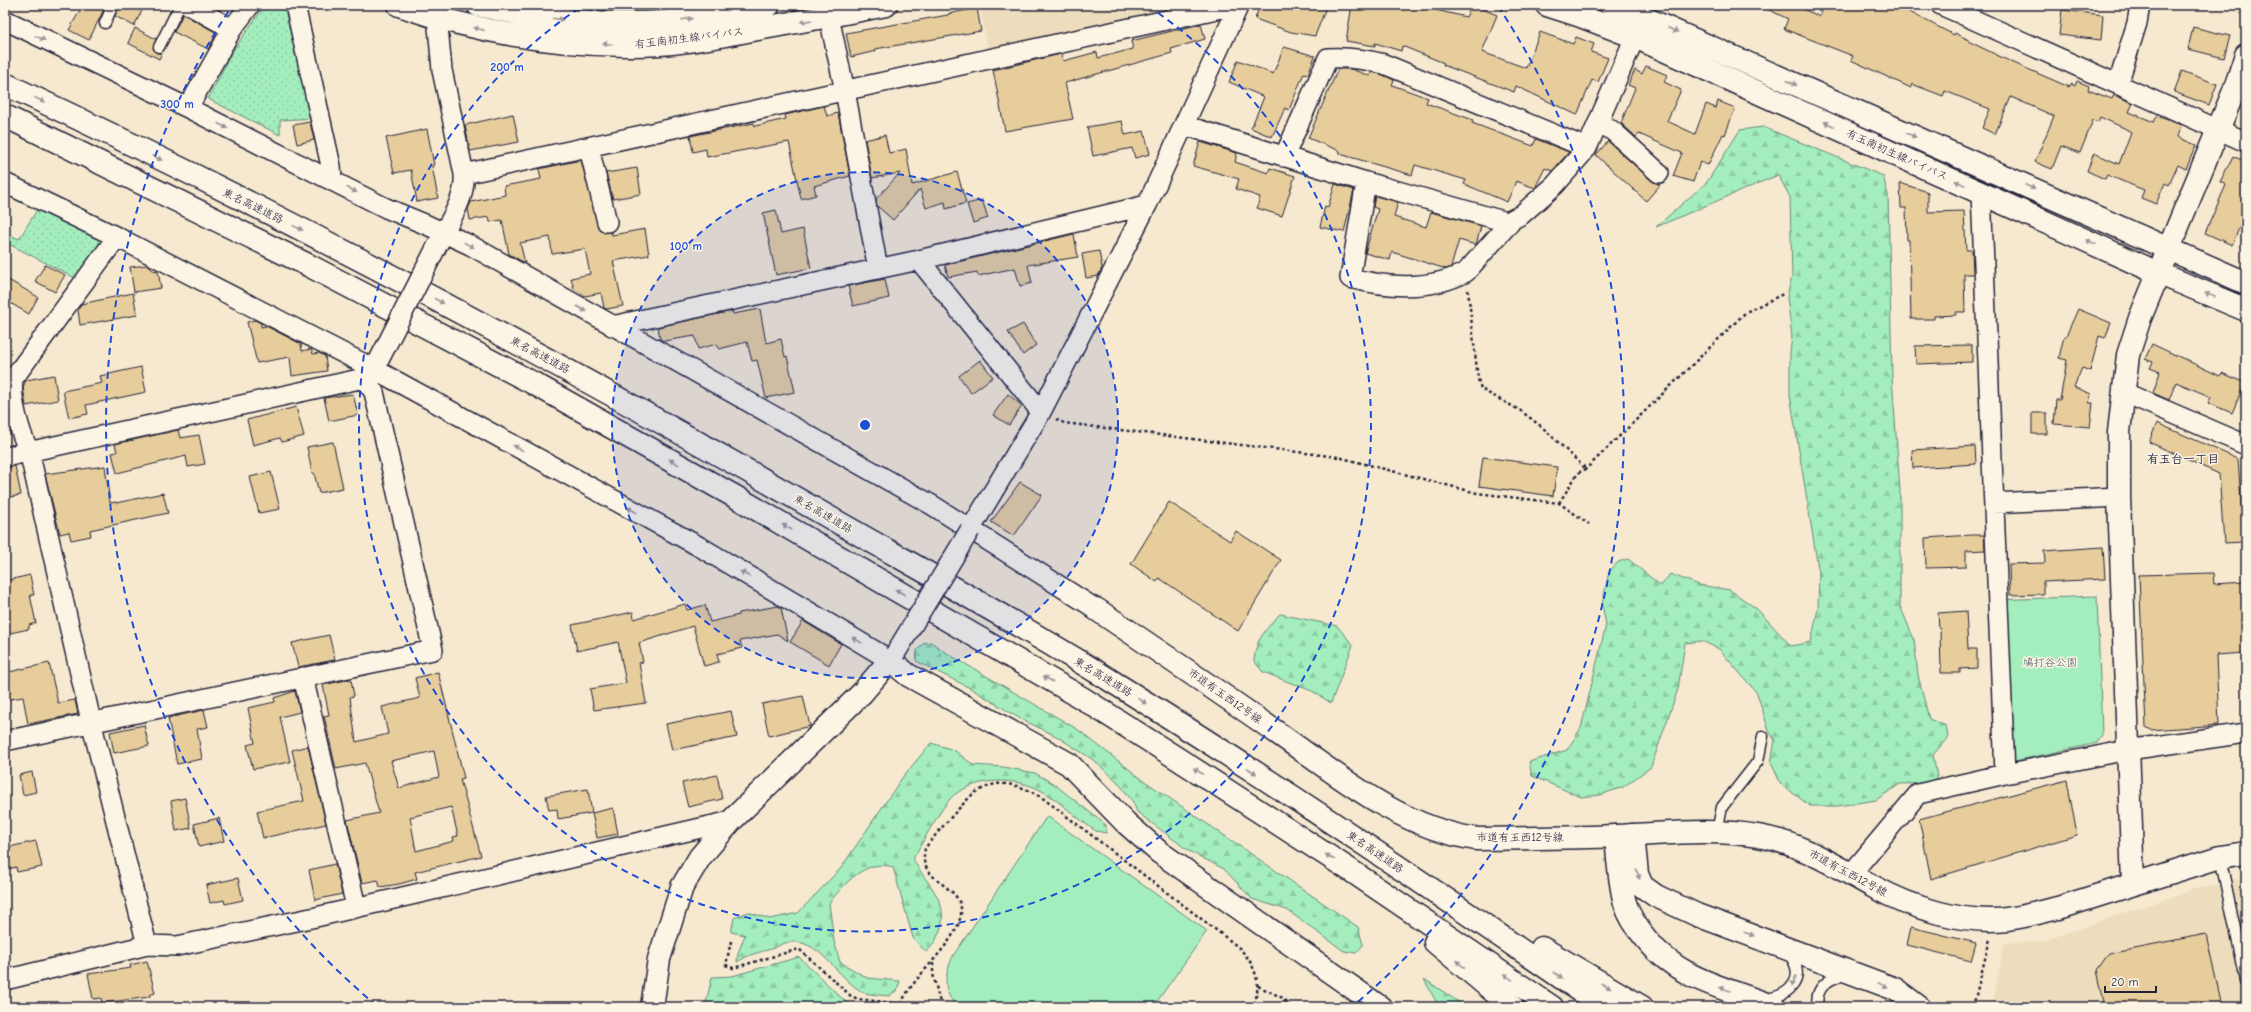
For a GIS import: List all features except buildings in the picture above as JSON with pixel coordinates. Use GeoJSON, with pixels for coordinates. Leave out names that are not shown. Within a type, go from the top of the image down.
{"type":"FeatureCollection","features":[{"type":"Feature","properties":{"kind":"main road","name":"有玉南初生線バイパス"},"geometry":{"type":"LineString","coordinates":[[399,5],[436,12],[501,34],[560,42],[628,45],[679,42],[728,35],[886,5]]}},
{"type":"Feature","properties":{"kind":"main road","name":"有玉南初生線バイパス"},"geometry":{"type":"LineString","coordinates":[[478,5],[556,19],[625,24],[725,14],[769,5]]}},
{"type":"Feature","properties":{"kind":"main road","name":"有玉南初生線バイパス"},"geometry":{"type":"LineString","coordinates":[[1547,5],[1635,37],[2158,273],[2246,310]]}},
{"type":"Feature","properties":{"kind":"main road"},"geometry":{"type":"LineString","coordinates":[[1611,5],[1650,12],[2246,284]]}},
{"type":"Feature","properties":{"kind":"main road"},"geometry":{"type":"LineString","coordinates":[[2133,884],[2119,497],[2119,432],[2128,355],[2140,318],[2218,129],[2246,55]]}},
{"type":"Feature","properties":{"kind":"main road","name":"東名高速道路"},"geometry":{"type":"LineString","coordinates":[[5,84],[323,240],[546,357],[754,474],[1098,672],[1367,846],[1604,1007]]}},
{"type":"Feature","properties":{"kind":"main road"},"geometry":{"type":"LineString","coordinates":[[5,116],[310,266],[533,384],[721,488],[1082,698],[1350,870],[1552,1007]]}},
{"type":"Feature","properties":{"kind":"main road","name":"市道有玉西12号線"},"geometry":{"type":"LineString","coordinates":[[1096,609],[1358,788],[1413,821],[1434,830],[1477,839],[1625,836],[1717,832],[1781,841],[1805,850],[1898,899],[1925,908],[1970,918],[1995,919],[2052,910],[2220,857],[2246,853]]}},
{"type":"Feature","properties":{"kind":"main road"},"geometry":{"type":"LineString","coordinates":[[652,1007],[659,959],[682,887],[700,857],[731,821],[862,693],[893,657],[908,676],[1069,764],[1126,823],[1159,852],[1380,1007]]}},
{"type":"Feature","properties":{"kind":"main road"},"geometry":{"type":"LineString","coordinates":[[1625,836],[1642,886],[1656,896],[1697,915],[1895,989],[1919,1007]]}},
{"type":"Feature","properties":{"kind":"main road"},"geometry":{"type":"LineString","coordinates":[[1625,836],[1621,884],[1626,904],[1635,925],[1649,942],[1663,958],[1681,971],[1710,984],[1766,1003]]}},
{"type":"Feature","properties":{"kind":"main road"},"geometry":{"type":"LineString","coordinates":[[1367,846],[1642,1007]]}},
{"type":"Feature","properties":{"kind":"main road"},"geometry":{"type":"LineString","coordinates":[[1350,870],[1512,1007]]}},
{"type":"Feature","properties":{"kind":"street"},"geometry":{"type":"LineString","coordinates":[[189,5],[232,29]]}},
{"type":"Feature","properties":{"kind":"street"},"geometry":{"type":"LineString","coordinates":[[188,108],[232,29],[250,5]]}},
{"type":"Feature","properties":{"kind":"street"},"geometry":{"type":"LineString","coordinates":[[295,5],[331,166],[332,180]]}},
{"type":"Feature","properties":{"kind":"street"},"geometry":{"type":"LineString","coordinates":[[464,174],[589,148],[1235,5]]}},
{"type":"Feature","properties":{"kind":"street"},"geometry":{"type":"LineString","coordinates":[[5,183],[117,237],[372,369],[702,548],[893,657],[1041,412],[1147,204],[1239,5]]}},
{"type":"Feature","properties":{"kind":"street"},"geometry":{"type":"LineString","coordinates":[[1941,5],[2246,142]]}},
{"type":"Feature","properties":{"kind":"street"},"geometry":{"type":"LineString","coordinates":[[2118,84],[2138,23],[2140,5]]}},
{"type":"Feature","properties":{"kind":"street"},"geometry":{"type":"LineString","coordinates":[[5,741],[91,721],[433,650],[374,392],[372,369],[442,237],[465,185],[442,70],[436,12]]}},
{"type":"Feature","properties":{"kind":"street"},"geometry":{"type":"LineString","coordinates":[[829,17],[845,91],[878,269]]}},
{"type":"Feature","properties":{"kind":"street"},"geometry":{"type":"LineString","coordinates":[[5,20],[188,108],[332,180],[612,326],[932,505],[1096,609]]}},
{"type":"Feature","properties":{"kind":"street"},"geometry":{"type":"LineString","coordinates":[[1366,182],[1350,278],[1365,282],[1413,286],[1442,282],[1466,272],[1510,223],[1555,185],[1587,148],[1626,54],[1635,37]]}},
{"type":"Feature","properties":{"kind":"street"},"geometry":{"type":"LineString","coordinates":[[1284,156],[1328,58],[1340,57],[1352,57],[1384,64],[1587,148]]}},
{"type":"Feature","properties":{"kind":"street"},"geometry":{"type":"LineString","coordinates":[[1599,121],[1614,132],[1658,173]]}},
{"type":"Feature","properties":{"kind":"street"},"geometry":{"type":"LineString","coordinates":[[1184,125],[1366,182],[1510,223]]}},
{"type":"Feature","properties":{"kind":"street"},"geometry":{"type":"LineString","coordinates":[[589,148],[607,222]]}},
{"type":"Feature","properties":{"kind":"street"},"geometry":{"type":"LineString","coordinates":[[1981,192],[2005,774]]}},
{"type":"Feature","properties":{"kind":"street"},"geometry":{"type":"LineString","coordinates":[[612,326],[919,260],[1147,204]]}},
{"type":"Feature","properties":{"kind":"street"},"geometry":{"type":"LineString","coordinates":[[117,237],[13,379],[12,387],[22,437],[29,451],[91,721],[147,946]]}},
{"type":"Feature","properties":{"kind":"street"},"geometry":{"type":"LineString","coordinates":[[919,260],[1041,412]]}},
{"type":"Feature","properties":{"kind":"street"},"geometry":{"type":"LineString","coordinates":[[5,457],[372,369]]}},
{"type":"Feature","properties":{"kind":"street"},"geometry":{"type":"LineString","coordinates":[[2123,392],[2246,445]]}},
{"type":"Feature","properties":{"kind":"street"},"geometry":{"type":"LineString","coordinates":[[1994,503],[2119,497]]}},
{"type":"Feature","properties":{"kind":"street"},"geometry":{"type":"LineString","coordinates":[[303,677],[356,907]]}},
{"type":"Feature","properties":{"kind":"street"},"geometry":{"type":"LineString","coordinates":[[1851,874],[1918,794],[2005,774],[2128,750],[2246,733]]}},
{"type":"Feature","properties":{"kind":"street"},"geometry":{"type":"LineString","coordinates":[[5,980],[147,946],[177,946],[356,907],[731,821]]}},
{"type":"Feature","properties":{"kind":"lane"},"geometry":{"type":"LineString","coordinates":[[105,22],[113,5]]}},
{"type":"Feature","properties":{"kind":"lane"},"geometry":{"type":"LineString","coordinates":[[159,47],[180,5]]}},
{"type":"Feature","properties":{"kind":"lane"},"geometry":{"type":"LineString","coordinates":[[1717,832],[1722,807],[1758,762],[1763,736]]}},
{"type":"Feature","properties":{"kind":"lane"},"geometry":{"type":"LineString","coordinates":[[2220,857],[2246,981]]}},
{"type":"Feature","properties":{"kind":"lane"},"geometry":{"type":"LineString","coordinates":[[1766,1003],[1791,990],[1796,980],[1794,959],[1783,947]]}},
{"type":"Feature","properties":{"kind":"lane"},"geometry":{"type":"LineString","coordinates":[[1818,1007],[1817,1001],[1820,990],[1827,980],[1836,976],[1857,974]]}},
{"type":"Feature","properties":{"kind":"path"},"geometry":{"type":"LineString","coordinates":[[1466,272],[1478,379],[1481,389],[1521,411],[1542,427],[1586,469]]}},
{"type":"Feature","properties":{"kind":"path"},"geometry":{"type":"LineString","coordinates":[[1559,503],[1578,473],[1586,469],[1746,312],[1783,294]]}},
{"type":"Feature","properties":{"kind":"path"},"geometry":{"type":"LineString","coordinates":[[1041,412],[1064,423],[1338,457],[1477,493],[1559,503],[1589,524]]}},
{"type":"Feature","properties":{"kind":"path"},"geometry":{"type":"LineString","coordinates":[[901,1004],[906,993],[933,962],[956,927],[961,915],[961,905],[957,898],[933,876],[924,862],[925,850],[972,795],[995,784],[1026,789],[1044,799],[1237,946],[1248,957],[1256,971],[1258,986],[1253,1007]]}},
{"type":"Feature","properties":{"kind":"path"},"geometry":{"type":"LineString","coordinates":[[1973,1007],[1995,919]]}},
{"type":"Feature","properties":{"kind":"path"},"geometry":{"type":"LineString","coordinates":[[731,941],[726,965],[733,968],[799,949],[851,996],[858,999],[901,1004],[907,1007]]}},
{"type":"Feature","properties":{"kind":"path"},"geometry":{"type":"LineString","coordinates":[[933,962],[933,974],[941,1007]]}},
{"type":"Feature","properties":{"kind":"path"},"geometry":{"type":"LineString","coordinates":[[1258,986],[1281,997],[1292,1007]]}},
{"type":"Feature","properties":{"kind":"shaded area"},"geometry":{"type":"Polygon","coordinates":[[[1002,5],[1180,5],[1183,12],[989,53],[980,9],[1002,5]]]}},
{"type":"Feature","properties":{"kind":"shaded area"},"geometry":{"type":"Polygon","coordinates":[[[2232,879],[2246,881],[2246,1007],[1992,1007],[2004,944],[2046,940],[2194,889],[2227,884],[2232,879]]]}},
{"type":"Feature","properties":{"kind":"green space"},"geometry":{"type":"Polygon","coordinates":[[[265,5],[285,5],[289,9],[317,118],[280,120],[280,135],[208,99],[232,52],[265,5]]]}},
{"type":"Feature","properties":{"kind":"green space"},"geometry":{"type":"Polygon","coordinates":[[[1763,127],[1883,176],[1888,195],[1892,377],[1900,491],[1900,606],[1914,639],[1918,675],[1929,719],[1946,726],[1948,737],[1933,755],[1938,783],[1900,784],[1876,800],[1838,806],[1810,806],[1781,784],[1771,763],[1775,740],[1769,731],[1757,693],[1719,649],[1702,641],[1685,643],[1678,689],[1651,767],[1623,787],[1600,795],[1581,797],[1532,776],[1529,762],[1567,750],[1581,728],[1606,625],[1602,604],[1609,572],[1618,562],[1628,559],[1661,586],[1670,574],[1699,585],[1730,590],[1757,609],[1791,646],[1811,642],[1818,609],[1819,574],[1790,395],[1790,352],[1792,337],[1787,297],[1792,276],[1790,197],[1778,175],[1656,227],[1707,182],[1740,130],[1763,127]]]}},
{"type":"Feature","properties":{"kind":"green space"},"geometry":{"type":"Polygon","coordinates":[[[38,208],[103,238],[105,243],[79,280],[5,242],[5,233],[19,239],[38,208]]]}},
{"type":"Feature","properties":{"kind":"green space","name":"鳩打谷公園"},"geometry":{"type":"Polygon","coordinates":[[[2097,596],[2102,735],[2097,743],[2015,761],[2005,753],[1996,600],[2097,596]]]}},
{"type":"Feature","properties":{"kind":"green space"},"geometry":{"type":"Polygon","coordinates":[[[1280,614],[1337,626],[1353,645],[1331,703],[1312,691],[1263,672],[1254,661],[1257,647],[1262,635],[1280,614]]]}},
{"type":"Feature","properties":{"kind":"green space"},"geometry":{"type":"Polygon","coordinates":[[[931,642],[945,652],[1077,729],[1143,780],[1358,927],[1363,945],[1356,953],[1344,951],[1287,910],[1252,899],[1224,869],[1189,851],[1137,812],[1133,802],[1117,781],[1092,759],[1056,736],[1019,718],[970,688],[916,661],[917,650],[924,643],[931,642]]]}},
{"type":"Feature","properties":{"kind":"green space"},"geometry":{"type":"Polygon","coordinates":[[[931,743],[954,750],[973,765],[1003,767],[1035,773],[1054,784],[1106,825],[1106,833],[1096,831],[1048,795],[1032,786],[1009,781],[986,782],[974,785],[954,795],[949,800],[913,859],[936,895],[942,913],[942,924],[938,935],[926,952],[913,938],[893,867],[883,865],[874,866],[856,874],[829,903],[834,941],[840,962],[867,978],[900,981],[897,990],[889,996],[865,993],[855,987],[818,952],[808,945],[797,942],[785,943],[750,955],[737,962],[738,953],[745,935],[731,932],[734,918],[748,912],[770,919],[798,913],[841,868],[902,778],[931,743]]]}},
{"type":"Feature","properties":{"kind":"green space"},"geometry":{"type":"Polygon","coordinates":[[[1047,816],[1207,931],[1153,1007],[958,1007],[949,995],[946,983],[948,969],[953,956],[1047,816]]]}},
{"type":"Feature","properties":{"kind":"green space"},"geometry":{"type":"Polygon","coordinates":[[[799,957],[851,1007],[705,1007],[712,977],[732,976],[799,957]]]}},
{"type":"Feature","properties":{"kind":"green space"},"geometry":{"type":"Polygon","coordinates":[[[1424,979],[1466,1007],[1439,1007],[1424,979]]]}},
{"type":"Feature","properties":{"kind":"district","name":"有玉台一丁目"},"geometry":{"type":"Point","coordinates":[2183,459]}}]}
